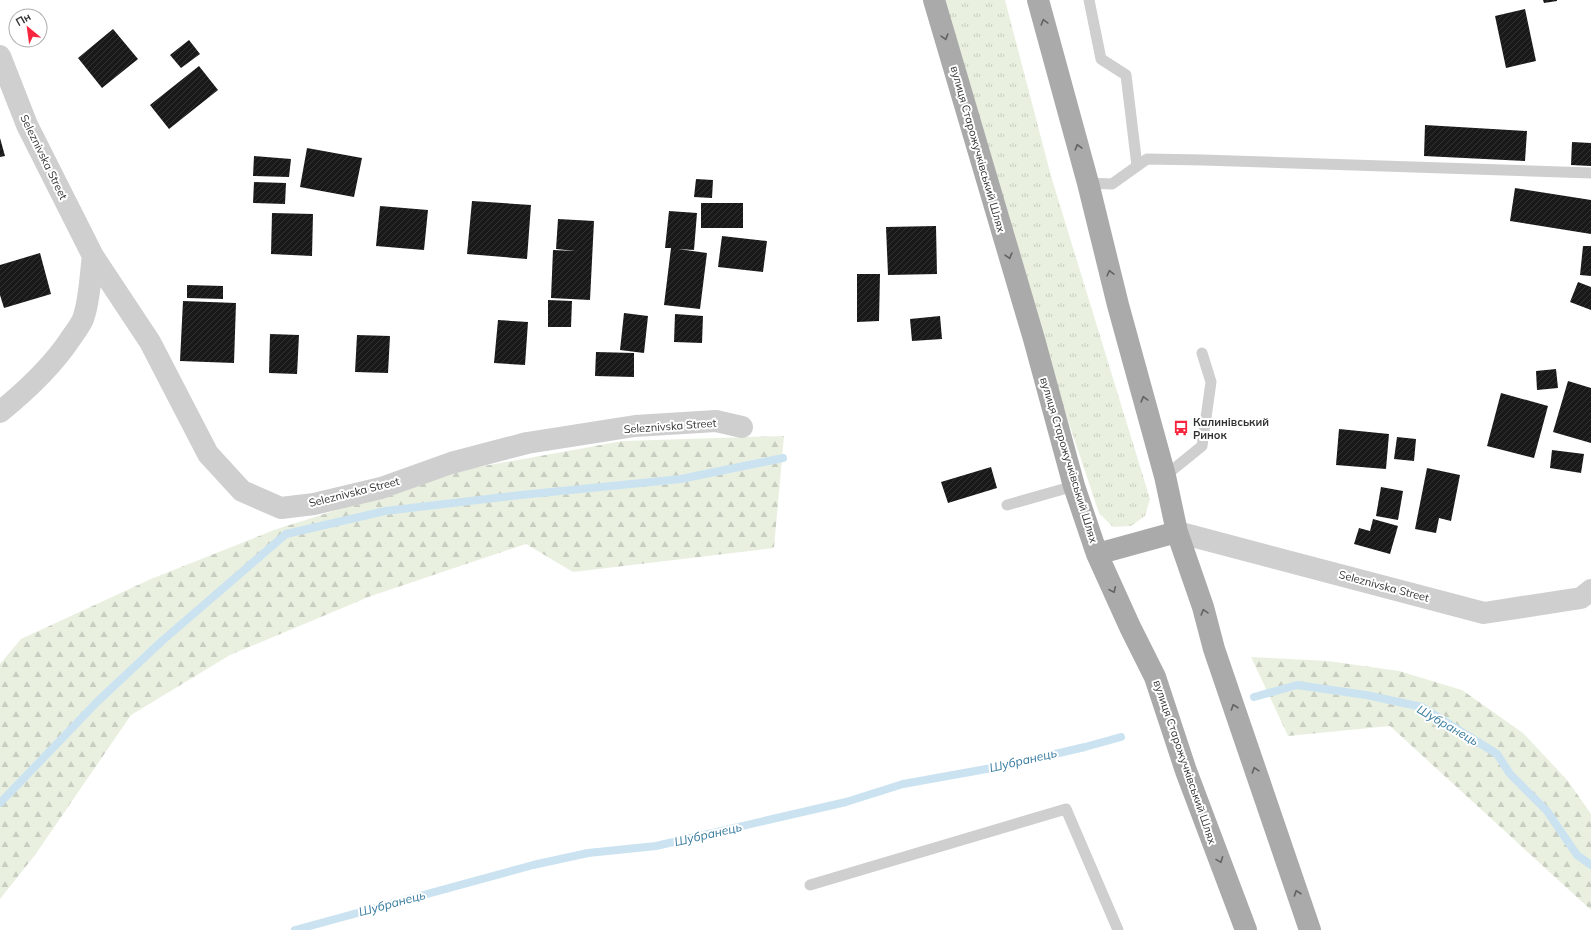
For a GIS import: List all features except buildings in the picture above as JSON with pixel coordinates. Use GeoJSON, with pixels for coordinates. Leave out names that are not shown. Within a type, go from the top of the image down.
{"type":"FeatureCollection","features":[{"type":"Feature","properties":{"kind":"main road","name":"вулиця Старожучківський Шлях"},"geometry":{"type":"LineString","coordinates":[[934,0],[1034,339],[1074,486],[1097,554],[1130,627],[1155,677],[1186,771],[1246,930]]}},
{"type":"Feature","properties":{"kind":"main road"},"geometry":{"type":"LineString","coordinates":[[1038,0],[1088,183],[1118,305],[1165,476],[1177,532],[1203,607],[1214,649],[1310,930]]}},
{"type":"Feature","properties":{"kind":"main road"},"geometry":{"type":"LineString","coordinates":[[1097,554],[1177,532]]}},
{"type":"Feature","properties":{"kind":"street","name":"Seleznivska Street"},"geometry":{"type":"LineString","coordinates":[[0,56],[27,125],[93,256],[150,342],[208,454],[242,491],[281,508],[314,504],[381,488],[451,463],[527,443],[636,426],[716,421],[742,427]]}},
{"type":"Feature","properties":{"kind":"street"},"geometry":{"type":"LineString","coordinates":[[0,412],[27,390],[45,372],[67,345],[82,320],[88,300],[93,256]]}},
{"type":"Feature","properties":{"kind":"street","name":"Seleznivska Street"},"geometry":{"type":"LineString","coordinates":[[1177,532],[1484,612],[1581,598],[1591,590]]}},
{"type":"Feature","properties":{"kind":"lane"},"geometry":{"type":"LineString","coordinates":[[1089,0],[1101,59],[1126,75],[1137,166]]}},
{"type":"Feature","properties":{"kind":"lane"},"geometry":{"type":"LineString","coordinates":[[1088,183],[1112,184],[1147,159],[1591,173]]}},
{"type":"Feature","properties":{"kind":"lane"},"geometry":{"type":"LineString","coordinates":[[1165,476],[1202,446],[1211,382],[1202,353]]}},
{"type":"Feature","properties":{"kind":"lane"},"geometry":{"type":"LineString","coordinates":[[1008,505],[1074,486]]}},
{"type":"Feature","properties":{"kind":"lane"},"geometry":{"type":"LineString","coordinates":[[810,885],[1066,809],[1118,930]]}},
{"type":"Feature","properties":{"kind":"green space"},"geometry":{"type":"Polygon","coordinates":[[[945,0],[1005,0],[1051,176],[1150,499],[1145,516],[1131,526],[1113,527],[1099,513],[1036,325],[945,0]]]}},
{"type":"Feature","properties":{"kind":"green space"},"geometry":{"type":"Polygon","coordinates":[[[784,436],[774,548],[573,572],[526,544],[371,596],[230,655],[131,715],[35,855],[0,899],[0,664],[21,639],[151,579],[274,530],[462,470],[623,441],[784,436]]]}},
{"type":"Feature","properties":{"kind":"green space"},"geometry":{"type":"Polygon","coordinates":[[[1251,657],[1328,661],[1399,671],[1462,690],[1523,733],[1568,781],[1591,814],[1591,910],[1390,726],[1288,736],[1251,657]]]}},
{"type":"Feature","properties":{"kind":"waterway"},"geometry":{"type":"LineString","coordinates":[[0,803],[98,701],[162,641],[286,534],[385,511],[521,495],[681,479],[783,458]]}},
{"type":"Feature","properties":{"kind":"waterway","name":"Шубранець"},"geometry":{"type":"LineString","coordinates":[[1254,697],[1297,685],[1366,695],[1422,707],[1497,754],[1510,774],[1547,811],[1577,855],[1591,865]]}},
{"type":"Feature","properties":{"kind":"waterway","name":"Шубранець"},"geometry":{"type":"LineString","coordinates":[[295,930],[533,865],[588,853],[656,846],[846,802],[903,784],[1003,766],[1121,737]]}},
{"type":"Feature","properties":{"kind":"place","name":"Калинівський Ринок"},"geometry":{"type":"Point","coordinates":[1181,428]}}]}
